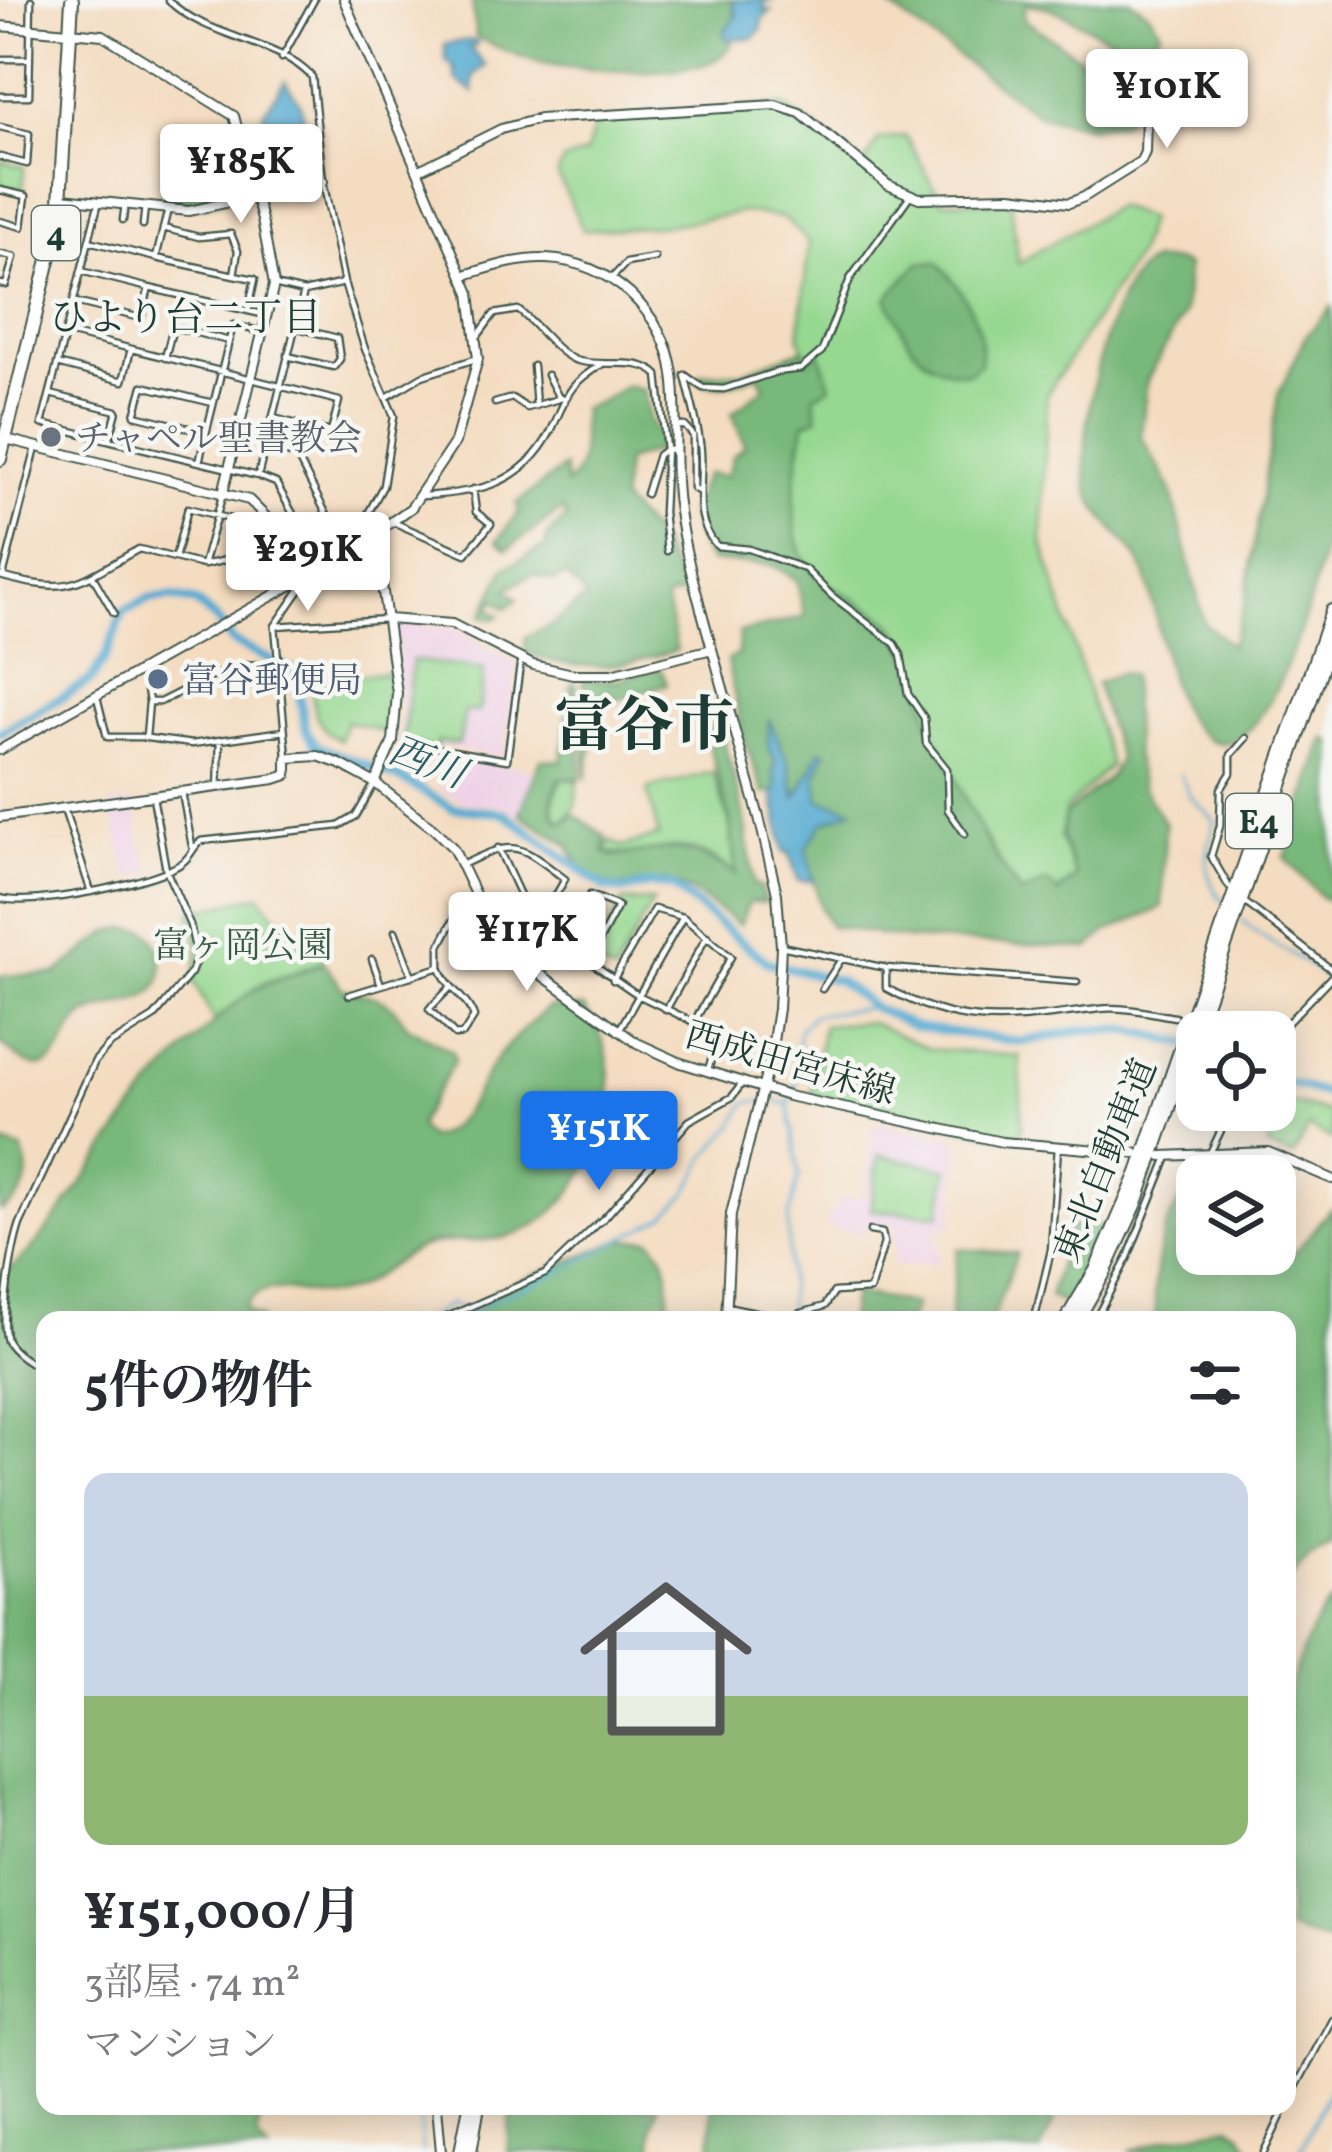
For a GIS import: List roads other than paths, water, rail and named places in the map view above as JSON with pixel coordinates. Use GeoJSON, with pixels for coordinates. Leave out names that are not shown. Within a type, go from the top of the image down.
{"type":"FeatureCollection","features":[{"type":"Feature","properties":{"kind":"highway","name":"4"},"geometry":{"type":"LineString","coordinates":[[2,435],[55,243],[62,198],[68,0]]}},
{"type":"Feature","properties":{"kind":"highway","name":"4"},"geometry":{"type":"LineString","coordinates":[[0,459],[53,218],[67,30]]}},
{"type":"Feature","properties":{"kind":"highway","name":"東北自動車道"},"geometry":{"type":"LineString","coordinates":[[1198,1011],[1332,611]]}},
{"type":"Feature","properties":{"kind":"highway","name":"東北自動車道"},"geometry":{"type":"LineString","coordinates":[[1199,1011],[1332,638]]}},
{"type":"Feature","properties":{"kind":"highway","name":"東北自動車道"},"geometry":{"type":"LineString","coordinates":[[1071,1311],[1114,1233],[1176,1074]]}},
{"type":"Feature","properties":{"kind":"highway","name":"東北自動車道"},"geometry":{"type":"LineString","coordinates":[[1081,1311],[1122,1236],[1176,1077]]}},
{"type":"Feature","properties":{"kind":"highway"},"geometry":{"type":"LineString","coordinates":[[460,2152],[471,2115]]}},
{"type":"Feature","properties":{"kind":"highway"},"geometry":{"type":"LineString","coordinates":[[470,2152],[473,2115]]}},
{"type":"Feature","properties":{"kind":"street"},"geometry":{"type":"LineString","coordinates":[[0,96],[29,96],[31,0]]}},
{"type":"Feature","properties":{"kind":"street"},"geometry":{"type":"LineString","coordinates":[[168,0],[195,21],[282,58],[312,77],[323,182],[344,283],[394,416],[383,485],[343,556]]}},
{"type":"Feature","properties":{"kind":"street"},"geometry":{"type":"LineString","coordinates":[[282,58],[314,0]]}},
{"type":"Feature","properties":{"kind":"street"},"geometry":{"type":"LineString","coordinates":[[0,750],[343,556],[393,522],[420,496],[455,442],[478,358],[465,275],[344,0]]}},
{"type":"Feature","properties":{"kind":"street"},"geometry":{"type":"LineString","coordinates":[[0,26],[103,35],[227,109],[239,128],[274,285],[203,565]]}},
{"type":"Feature","properties":{"kind":"street"},"geometry":{"type":"LineString","coordinates":[[0,58],[30,59]]}},
{"type":"Feature","properties":{"kind":"street"},"geometry":{"type":"LineString","coordinates":[[418,170],[502,129],[538,119],[775,104],[800,113],[909,197],[1011,196],[1069,202],[1141,161],[1147,81],[1157,72],[1183,69]]}},
{"type":"Feature","properties":{"kind":"street"},"geometry":{"type":"LineString","coordinates":[[0,127],[28,134],[27,164],[0,157]]}},
{"type":"Feature","properties":{"kind":"street"},"geometry":{"type":"LineString","coordinates":[[62,198],[202,210],[323,182]]}},
{"type":"Feature","properties":{"kind":"street"},"geometry":{"type":"LineString","coordinates":[[0,190],[26,196],[22,226],[0,221]]}},
{"type":"Feature","properties":{"kind":"street"},"geometry":{"type":"LineString","coordinates":[[909,197],[850,279],[822,352],[801,369],[724,389],[703,388],[685,375],[702,449],[701,520],[718,546],[749,549],[805,569],[895,644],[902,655],[908,694],[924,718],[926,743],[947,769],[947,810],[965,834]]}},
{"type":"Feature","properties":{"kind":"street"},"geometry":{"type":"LineString","coordinates":[[99,201],[42,424],[276,483],[302,530],[328,517],[296,455],[266,448]]}},
{"type":"Feature","properties":{"kind":"street"},"geometry":{"type":"LineString","coordinates":[[123,220],[124,204]]}},
{"type":"Feature","properties":{"kind":"street"},"geometry":{"type":"LineString","coordinates":[[143,225],[145,206]]}},
{"type":"Feature","properties":{"kind":"street"},"geometry":{"type":"LineString","coordinates":[[156,257],[168,209]]}},
{"type":"Feature","properties":{"kind":"street"},"geometry":{"type":"LineString","coordinates":[[163,228],[199,237],[231,234],[238,251],[234,275]]}},
{"type":"Feature","properties":{"kind":"street"},"geometry":{"type":"LineString","coordinates":[[89,242],[255,279],[248,311]]}},
{"type":"Feature","properties":{"kind":"street"},"geometry":{"type":"LineString","coordinates":[[0,254],[14,257],[6,285],[0,284]]}},
{"type":"Feature","properties":{"kind":"street"},"geometry":{"type":"LineString","coordinates":[[611,279],[626,263],[655,258]]}},
{"type":"Feature","properties":{"kind":"street"},"geometry":{"type":"LineString","coordinates":[[465,275],[512,262],[545,259],[579,264],[611,279],[646,310],[673,370],[675,426],[663,512],[667,551]]}},
{"type":"Feature","properties":{"kind":"street"},"geometry":{"type":"LineString","coordinates":[[81,271],[267,315]]}},
{"type":"Feature","properties":{"kind":"street"},"geometry":{"type":"LineString","coordinates":[[274,285],[304,292],[344,283]]}},
{"type":"Feature","properties":{"kind":"street"},"geometry":{"type":"LineString","coordinates":[[73,302],[141,318],[148,288]]}},
{"type":"Feature","properties":{"kind":"street"},"geometry":{"type":"LineString","coordinates":[[258,476],[304,292]]}},
{"type":"Feature","properties":{"kind":"street"},"geometry":{"type":"LineString","coordinates":[[477,337],[494,314],[518,310],[564,354],[601,364],[648,366],[658,375],[682,532],[777,894],[781,950],[775,1031],[733,1199],[726,1311]]}},
{"type":"Feature","properties":{"kind":"street"},"geometry":{"type":"LineString","coordinates":[[199,462],[233,325],[263,332]]}},
{"type":"Feature","properties":{"kind":"street"},"geometry":{"type":"LineString","coordinates":[[165,358],[173,327],[229,341]]}},
{"type":"Feature","properties":{"kind":"street"},"geometry":{"type":"LineString","coordinates":[[287,356],[334,368],[340,359],[338,338],[294,327]]}},
{"type":"Feature","properties":{"kind":"street"},"geometry":{"type":"LineString","coordinates":[[65,332],[339,401],[332,432],[273,418]]}},
{"type":"Feature","properties":{"kind":"street"},"geometry":{"type":"LineString","coordinates":[[57,364],[123,380],[131,349]]}},
{"type":"Feature","properties":{"kind":"street"},"geometry":{"type":"LineString","coordinates":[[387,397],[422,376],[478,358]]}},
{"type":"Feature","properties":{"kind":"street"},"geometry":{"type":"LineString","coordinates":[[420,496],[507,481],[547,438],[561,398],[601,364]]}},
{"type":"Feature","properties":{"kind":"street"},"geometry":{"type":"LineString","coordinates":[[533,366],[536,406]]}},
{"type":"Feature","properties":{"kind":"street"},"geometry":{"type":"LineString","coordinates":[[547,375],[561,398]]}},
{"type":"Feature","properties":{"kind":"street"},"geometry":{"type":"LineString","coordinates":[[207,433],[135,415],[143,386],[213,403]]}},
{"type":"Feature","properties":{"kind":"street"},"geometry":{"type":"LineString","coordinates":[[50,394],[117,410],[109,440]]}},
{"type":"Feature","properties":{"kind":"street"},"geometry":{"type":"LineString","coordinates":[[495,403],[512,398],[524,407],[561,398]]}},
{"type":"Feature","properties":{"kind":"street"},"geometry":{"type":"LineString","coordinates":[[675,426],[686,426],[693,435],[693,488],[700,492]]}},
{"type":"Feature","properties":{"kind":"street"},"geometry":{"type":"LineString","coordinates":[[0,817],[284,777],[288,772],[275,626],[302,587],[258,506],[2,435]]}},
{"type":"Feature","properties":{"kind":"street"},"geometry":{"type":"LineString","coordinates":[[36,446],[2,576],[47,588],[73,585],[139,549],[175,558],[203,565],[253,554],[254,548],[238,520],[188,508],[175,558]]}},
{"type":"Feature","properties":{"kind":"street"},"geometry":{"type":"LineString","coordinates":[[646,494],[658,454],[671,450]]}},
{"type":"Feature","properties":{"kind":"street"},"geometry":{"type":"LineString","coordinates":[[393,522],[466,554],[490,524],[476,512],[473,489]]}},
{"type":"Feature","properties":{"kind":"street"},"geometry":{"type":"LineString","coordinates":[[0,898],[20,904],[91,892],[166,870],[184,861],[201,841],[339,826],[356,816],[384,765],[397,712],[375,534],[365,520]]}},
{"type":"Feature","properties":{"kind":"street"},"geometry":{"type":"LineString","coordinates":[[92,575],[114,614]]}},
{"type":"Feature","properties":{"kind":"street"},"geometry":{"type":"LineString","coordinates":[[275,626],[388,619],[452,624],[554,671],[589,676],[712,649]]}},
{"type":"Feature","properties":{"kind":"street"},"geometry":{"type":"LineString","coordinates":[[442,749],[506,760],[521,658]]}},
{"type":"Feature","properties":{"kind":"street"},"geometry":{"type":"LineString","coordinates":[[149,702],[160,702],[254,663],[279,669]]}},
{"type":"Feature","properties":{"kind":"street"},"geometry":{"type":"LineString","coordinates":[[143,668],[149,702],[146,737]]}},
{"type":"Feature","properties":{"kind":"street"},"geometry":{"type":"LineString","coordinates":[[96,695],[102,708],[103,735],[192,744],[284,731]]}},
{"type":"Feature","properties":{"kind":"street"},"geometry":{"type":"LineString","coordinates":[[1229,887],[1211,856],[1231,755],[1246,738]]}},
{"type":"Feature","properties":{"kind":"street"},"geometry":{"type":"LineString","coordinates":[[218,788],[220,741]]}},
{"type":"Feature","properties":{"kind":"street","name":"西成田宮床線"},"geometry":{"type":"LineString","coordinates":[[287,758],[328,759],[376,781],[434,829],[462,865],[492,930],[512,954],[618,1031],[741,1083],[760,1097],[792,1097],[1002,1142],[1135,1153]]}},
{"type":"Feature","properties":{"kind":"street"},"geometry":{"type":"LineString","coordinates":[[182,793],[193,847]]}},
{"type":"Feature","properties":{"kind":"street"},"geometry":{"type":"LineString","coordinates":[[36,1366],[13,1349],[3,1331],[11,1252],[28,1205],[95,1061],[109,1045],[154,1017],[195,966],[194,937],[166,870],[153,797]]}},
{"type":"Feature","properties":{"kind":"street"},"geometry":{"type":"LineString","coordinates":[[64,809],[91,892]]}},
{"type":"Feature","properties":{"kind":"street"},"geometry":{"type":"LineString","coordinates":[[462,865],[498,848],[517,847],[565,878],[539,925]]}},
{"type":"Feature","properties":{"kind":"street"},"geometry":{"type":"LineString","coordinates":[[498,848],[539,925],[613,980],[720,1035],[707,1072]]}},
{"type":"Feature","properties":{"kind":"street"},"geometry":{"type":"LineString","coordinates":[[563,944],[590,895],[618,906],[588,962]]}},
{"type":"Feature","properties":{"kind":"street"},"geometry":{"type":"LineString","coordinates":[[451,987],[429,1009],[455,1035],[463,1034],[474,1011],[440,967],[440,946],[462,904],[477,898]]}},
{"type":"Feature","properties":{"kind":"street"},"geometry":{"type":"LineString","coordinates":[[1247,904],[1332,973],[1296,1013]]}},
{"type":"Feature","properties":{"kind":"street"},"geometry":{"type":"LineString","coordinates":[[613,980],[654,909],[683,917],[731,957],[694,1022]]}},
{"type":"Feature","properties":{"kind":"street"},"geometry":{"type":"LineString","coordinates":[[618,1031],[683,917]]}},
{"type":"Feature","properties":{"kind":"street"},"geometry":{"type":"LineString","coordinates":[[395,931],[412,976]]}},
{"type":"Feature","properties":{"kind":"street"},"geometry":{"type":"LineString","coordinates":[[666,1010],[708,934]]}},
{"type":"Feature","properties":{"kind":"street"},"geometry":{"type":"LineString","coordinates":[[781,950],[886,968],[1077,982]]}},
{"type":"Feature","properties":{"kind":"street"},"geometry":{"type":"LineString","coordinates":[[372,959],[381,984]]}},
{"type":"Feature","properties":{"kind":"street"},"geometry":{"type":"LineString","coordinates":[[821,989],[840,961]]}},
{"type":"Feature","properties":{"kind":"street"},"geometry":{"type":"LineString","coordinates":[[349,995],[440,967]]}},
{"type":"Feature","properties":{"kind":"street"},"geometry":{"type":"LineString","coordinates":[[886,968],[886,988],[924,1009],[961,1017],[1038,1018],[1097,1009],[1174,1017]]}},
{"type":"Feature","properties":{"kind":"street"},"geometry":{"type":"LineString","coordinates":[[456,1311],[545,1274],[608,1215],[689,1121],[732,1097],[741,1083]]}},
{"type":"Feature","properties":{"kind":"street"},"geometry":{"type":"LineString","coordinates":[[1036,1311],[1051,1250],[1058,1147]]}},
{"type":"Feature","properties":{"kind":"street"},"geometry":{"type":"LineString","coordinates":[[1224,1155],[1275,1155]]}},
{"type":"Feature","properties":{"kind":"street"},"geometry":{"type":"LineString","coordinates":[[1100,1311],[1142,1228],[1165,1156],[1176,1156]]}},
{"type":"Feature","properties":{"kind":"street"},"geometry":{"type":"LineString","coordinates":[[1296,1164],[1332,1180]]}},
{"type":"Feature","properties":{"kind":"street"},"geometry":{"type":"LineString","coordinates":[[810,1311],[825,1306],[834,1292],[870,1290],[884,1243],[881,1233],[870,1231]]}},
{"type":"Feature","properties":{"kind":"street"},"geometry":{"type":"LineString","coordinates":[[726,1306],[752,1311]]}},
{"type":"Feature","properties":{"kind":"street"},"geometry":{"type":"LineString","coordinates":[[1296,2086],[1332,2019]]}},
{"type":"Feature","properties":{"kind":"street"},"geometry":{"type":"LineString","coordinates":[[438,2115],[441,2152]]}},
{"type":"Feature","properties":{"kind":"street"},"geometry":{"type":"LineString","coordinates":[[1264,2152],[1281,2115]]}},
{"type":"Feature","properties":{"kind":"water"},"geometry":{"type":"Polygon","coordinates":[[[735,0],[775,0],[767,1],[763,10],[772,10],[754,38],[726,39],[724,32],[737,14],[732,8],[735,0]]]}},
{"type":"Feature","properties":{"kind":"water"},"geometry":{"type":"Polygon","coordinates":[[[477,42],[469,47],[486,66],[474,75],[473,92],[456,80],[444,44],[477,42]]]}},
{"type":"Feature","properties":{"kind":"water"},"geometry":{"type":"Polygon","coordinates":[[[285,81],[301,105],[313,174],[281,181],[263,113],[285,81]]]}},
{"type":"Feature","properties":{"kind":"water"},"geometry":{"type":"Polygon","coordinates":[[[769,719],[789,764],[796,798],[821,750],[826,752],[816,775],[820,800],[853,809],[823,823],[806,848],[814,881],[798,881],[789,852],[784,853],[773,793],[777,790],[776,764],[768,745],[769,719]]]}},
{"type":"Feature","properties":{"kind":"waterway","name":"西川"},"geometry":{"type":"LineString","coordinates":[[0,733],[91,680],[123,612],[149,599],[195,602],[233,642],[295,672],[306,730],[316,746],[402,779],[452,808],[504,813],[605,888],[673,887],[767,962],[839,981],[873,1007],[915,1027],[1022,1042],[1083,1030],[1128,1030],[1176,1041]]}},
{"type":"Feature","properties":{"kind":"waterway"},"geometry":{"type":"LineString","coordinates":[[1180,774],[1190,796],[1215,821],[1208,873],[1224,902]]}},
{"type":"Feature","properties":{"kind":"waterway"},"geometry":{"type":"LineString","coordinates":[[1242,920],[1332,984]]}},
{"type":"Feature","properties":{"kind":"waterway"},"geometry":{"type":"LineString","coordinates":[[789,1311],[788,1220],[799,1177],[789,1104],[796,1085],[799,1030],[813,1015],[873,1007]]}},
{"type":"Feature","properties":{"kind":"waterway","name":"西川"},"geometry":{"type":"LineString","coordinates":[[1296,1085],[1332,1096]]}},
{"type":"Feature","properties":{"kind":"waterway"},"geometry":{"type":"LineString","coordinates":[[469,1311],[564,1270],[665,1216],[687,1193],[708,1154],[746,1103],[789,1104]]}},
{"type":"Feature","properties":{"kind":"waterway"},"geometry":{"type":"LineString","coordinates":[[439,1311],[450,1304],[469,1311]]}},
{"type":"Feature","properties":{"kind":"waterway"},"geometry":{"type":"LineString","coordinates":[[1300,2152],[1332,2084]]}},
{"type":"Feature","properties":{"kind":"waterway"},"geometry":{"type":"LineString","coordinates":[[420,2115],[422,2152]]}},
{"type":"Feature","properties":{"kind":"place","name":"チャペル聖書教会"},"geometry":{"type":"Point","coordinates":[51,437]}},
{"type":"Feature","properties":{"kind":"place","name":"富谷郵便局"},"geometry":{"type":"Point","coordinates":[158,679]}},
{"type":"Feature","properties":{"kind":"district","name":"ひより台二丁目"},"geometry":{"type":"Point","coordinates":[185,316]}},
{"type":"Feature","properties":{"kind":"district","name":"富谷市"},"geometry":{"type":"Point","coordinates":[644,724]}},
{"type":"Feature","properties":{"kind":"park label","name":"富ヶ岡公園"},"geometry":{"type":"Point","coordinates":[243,944]}}]}
